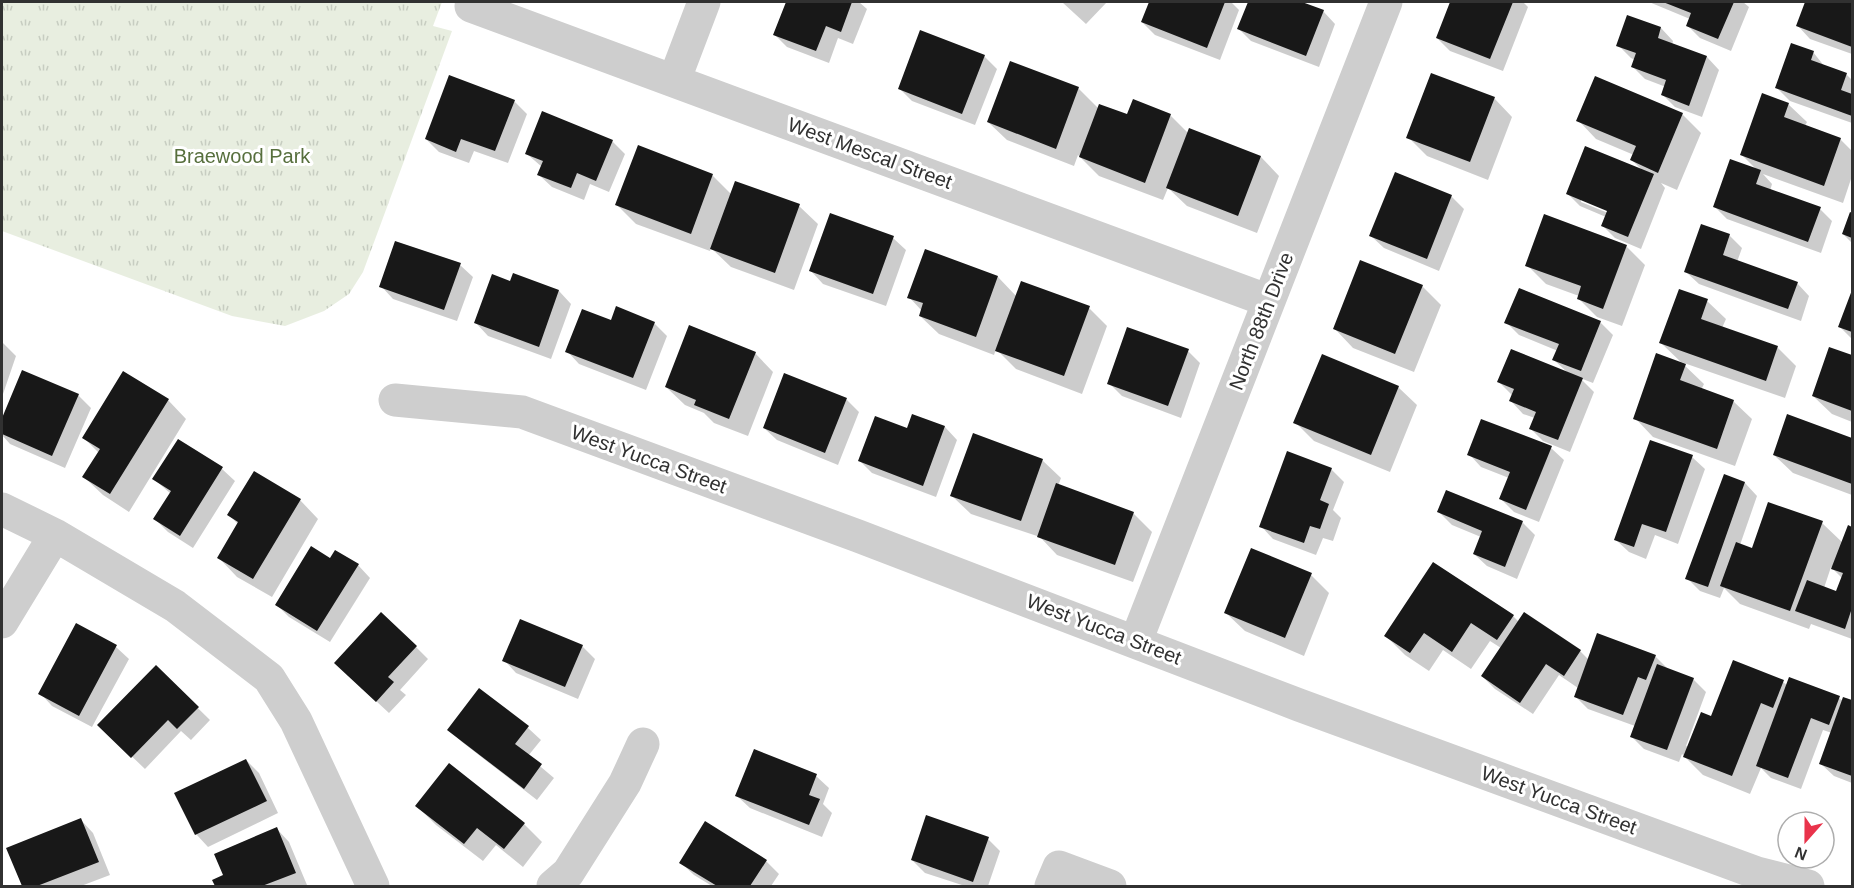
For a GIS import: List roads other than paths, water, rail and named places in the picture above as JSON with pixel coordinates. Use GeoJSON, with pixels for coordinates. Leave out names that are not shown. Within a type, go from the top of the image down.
{"type":"FeatureCollection","features":[{"type":"Feature","properties":{"kind":"street"},"geometry":{"type":"LineString","coordinates":[[674,81],[704,2]]}},
{"type":"Feature","properties":{"kind":"street","name":"North 88th Drive"},"geometry":{"type":"LineString","coordinates":[[1136,641],[1386,2]]}},
{"type":"Feature","properties":{"kind":"street","name":"West Mescal Street"},"geometry":{"type":"LineString","coordinates":[[471,6],[1269,301]]}},
{"type":"Feature","properties":{"kind":"street","name":"West Yucca Street"},"geometry":{"type":"LineString","coordinates":[[395,400],[522,412],[858,536],[1299,705],[1745,869],[1808,886]]}},
{"type":"Feature","properties":{"kind":"street"},"geometry":{"type":"LineString","coordinates":[[2,509],[55,535],[175,606],[269,678],[296,721],[373,886]]}},
{"type":"Feature","properties":{"kind":"street"},"geometry":{"type":"LineString","coordinates":[[2,622],[55,535]]}},
{"type":"Feature","properties":{"kind":"street"},"geometry":{"type":"LineString","coordinates":[[553,886],[568,873],[625,783],[643,744]]}},
{"type":"Feature","properties":{"kind":"street"},"geometry":{"type":"LineString","coordinates":[[1055,877],[1110,886]]}},
{"type":"Feature","properties":{"kind":"park label","name":"Braewood Park"},"geometry":{"type":"Point","coordinates":[242,156]}}]}
